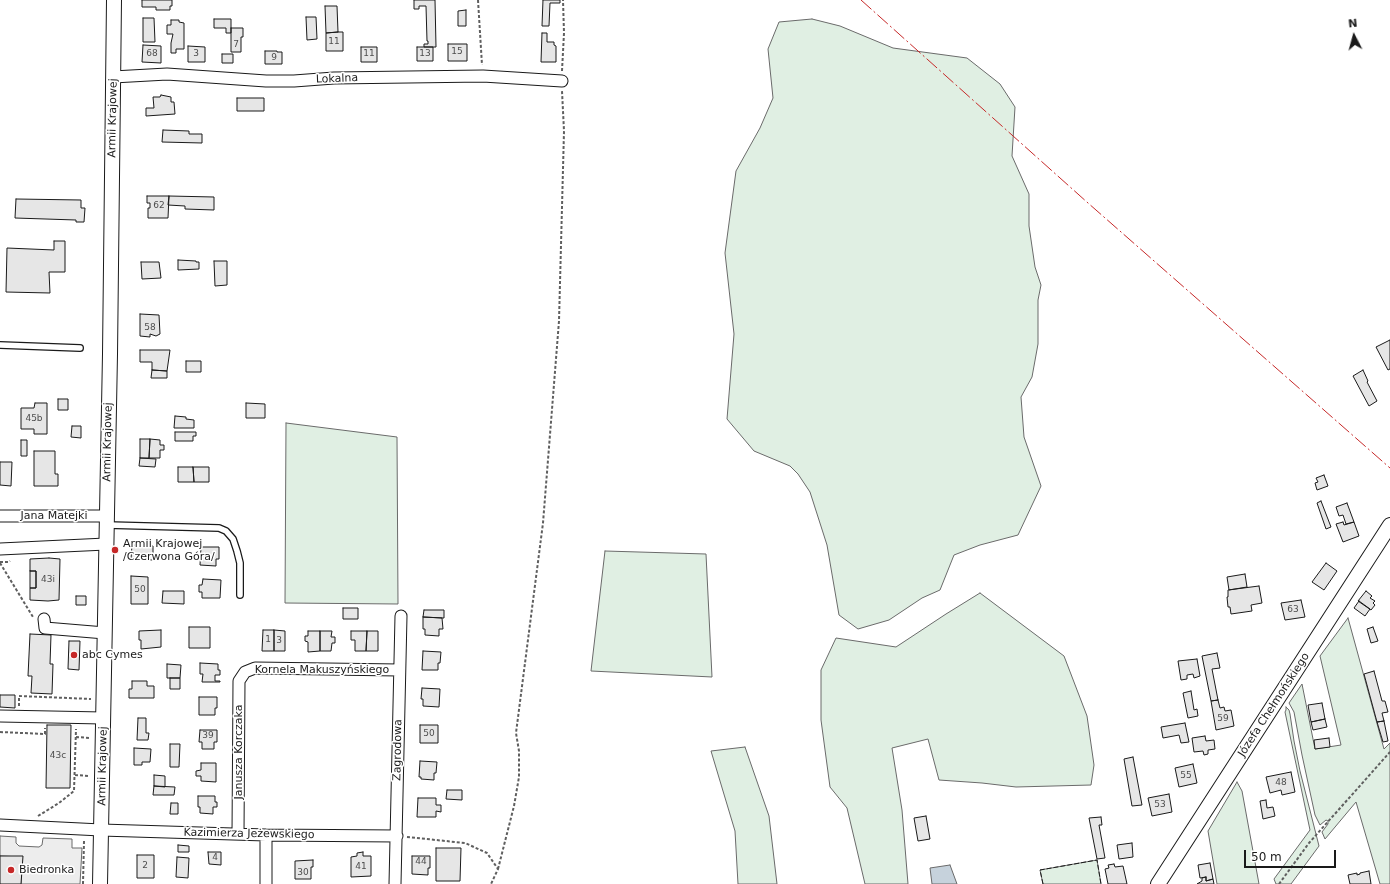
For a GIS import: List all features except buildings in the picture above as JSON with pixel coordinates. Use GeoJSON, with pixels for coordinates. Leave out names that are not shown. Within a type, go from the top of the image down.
{"type":"FeatureCollection","features":[{"type":"Feature","properties":{"kind":"street","name":"Armii Krajowej"},"geometry":{"type":"LineString","coordinates":[[100,884],[107,520],[114,0]]}},
{"type":"Feature","properties":{"kind":"street","name":"Lokalna"},"geometry":{"type":"LineString","coordinates":[[113,77],[167,74],[266,81],[294,81],[334,78],[483,76],[562,81]]}},
{"type":"Feature","properties":{"kind":"street","name":"Jana Matejki"},"geometry":{"type":"LineString","coordinates":[[0,516],[107,520]]}},
{"type":"Feature","properties":{"kind":"street","name":"Józefa Chełmońskiego"},"geometry":{"type":"LineString","coordinates":[[1158,884],[1390,525]]}},
{"type":"Feature","properties":{"kind":"street"},"geometry":{"type":"LineString","coordinates":[[0,549],[106,544]]}},
{"type":"Feature","properties":{"kind":"street","name":"Zagrodowa"},"geometry":{"type":"LineString","coordinates":[[395,884],[401,616]]}},
{"type":"Feature","properties":{"kind":"street"},"geometry":{"type":"LineString","coordinates":[[44,619],[45,628],[105,633]]}},
{"type":"Feature","properties":{"kind":"street","name":"Kornela Makuszyńskiego"},"geometry":{"type":"LineString","coordinates":[[245,672],[255,668],[399,670]]}},
{"type":"Feature","properties":{"kind":"street","name":"Janusza Korczaka"},"geometry":{"type":"LineString","coordinates":[[238,834],[239,681],[245,672]]}},
{"type":"Feature","properties":{"kind":"street"},"geometry":{"type":"LineString","coordinates":[[0,716],[103,718]]}},
{"type":"Feature","properties":{"kind":"street","name":"Kazimierza Jeżewskiego"},"geometry":{"type":"LineString","coordinates":[[0,825],[101,830],[266,835],[397,836]]}},
{"type":"Feature","properties":{"kind":"street"},"geometry":{"type":"LineString","coordinates":[[266,835],[266,884]]}},
{"type":"Feature","properties":{"kind":"lane"},"geometry":{"type":"LineString","coordinates":[[0,345],[80,348]]}},
{"type":"Feature","properties":{"kind":"lane"},"geometry":{"type":"LineString","coordinates":[[107,520],[219,528],[226,531],[233,539],[240,563],[240,595]]}},
{"type":"Feature","properties":{"kind":"path"},"geometry":{"type":"LineString","coordinates":[[478,0],[483,76]]}},
{"type":"Feature","properties":{"kind":"path"},"geometry":{"type":"LineString","coordinates":[[491,884],[498,869],[514,806],[519,777],[519,751],[516,733],[544,507],[559,321],[564,131],[562,81],[564,34],[563,0]]}},
{"type":"Feature","properties":{"kind":"path"},"geometry":{"type":"LineString","coordinates":[[0,563],[34,619],[44,619]]}},
{"type":"Feature","properties":{"kind":"path"},"geometry":{"type":"LineString","coordinates":[[19,716],[19,696],[96,699]]}},
{"type":"Feature","properties":{"kind":"path"},"geometry":{"type":"LineString","coordinates":[[0,732],[45,734],[45,717]]}},
{"type":"Feature","properties":{"kind":"path"},"geometry":{"type":"LineString","coordinates":[[32,819],[59,803],[74,791],[76,718]]}},
{"type":"Feature","properties":{"kind":"path"},"geometry":{"type":"LineString","coordinates":[[76,737],[95,738]]}},
{"type":"Feature","properties":{"kind":"path"},"geometry":{"type":"LineString","coordinates":[[1279,884],[1309,842],[1390,752]]}},
{"type":"Feature","properties":{"kind":"path"},"geometry":{"type":"LineString","coordinates":[[75,775],[94,776]]}},
{"type":"Feature","properties":{"kind":"path"},"geometry":{"type":"LineString","coordinates":[[83,884],[84,835]]}},
{"type":"Feature","properties":{"kind":"path"},"geometry":{"type":"LineString","coordinates":[[397,836],[465,843],[487,853],[498,869]]}},
{"type":"Feature","properties":{"kind":"green space"},"geometry":{"type":"Polygon","coordinates":[[[812,19],[840,26],[893,48],[967,58],[1000,84],[1015,107],[1012,156],[1029,194],[1029,226],[1035,267],[1041,285],[1038,300],[1038,344],[1032,377],[1021,397],[1024,437],[1041,486],[1018,535],[980,545],[954,555],[940,590],[922,598],[889,620],[858,629],[839,615],[827,545],[810,492],[798,474],[790,466],[754,451],[727,419],[734,334],[725,253],[736,171],[760,128],[773,98],[768,49],[779,22],[812,19]]]}},
{"type":"Feature","properties":{"kind":"green space"},"geometry":{"type":"Polygon","coordinates":[[[286,423],[397,437],[398,604],[285,603],[286,423]]]}},
{"type":"Feature","properties":{"kind":"green space"},"geometry":{"type":"Polygon","coordinates":[[[605,551],[706,554],[712,677],[591,671],[605,551]]]}},
{"type":"Feature","properties":{"kind":"green space"},"geometry":{"type":"Polygon","coordinates":[[[980,593],[1064,656],[1087,716],[1094,765],[1091,785],[1016,787],[939,780],[928,739],[892,748],[902,810],[908,884],[865,884],[847,808],[830,787],[821,720],[821,670],[836,638],[896,647],[980,593]]]}},
{"type":"Feature","properties":{"kind":"green space"},"geometry":{"type":"Polygon","coordinates":[[[1348,618],[1384,749],[1390,743],[1390,884],[1380,884],[1356,802],[1325,839],[1322,832],[1328,824],[1328,821],[1326,820],[1320,825],[1315,815],[1294,712],[1289,703],[1302,684],[1315,749],[1341,745],[1320,656],[1348,618]]]}},
{"type":"Feature","properties":{"kind":"green space"},"geometry":{"type":"Polygon","coordinates":[[[1286,707],[1290,714],[1300,771],[1319,846],[1291,884],[1276,884],[1274,879],[1310,830],[1285,712],[1286,707]]]}},
{"type":"Feature","properties":{"kind":"green space"},"geometry":{"type":"Polygon","coordinates":[[[745,747],[769,816],[777,884],[738,884],[735,831],[711,751],[745,747]]]}},
{"type":"Feature","properties":{"kind":"green space"},"geometry":{"type":"Polygon","coordinates":[[[1237,782],[1242,791],[1259,884],[1217,884],[1208,831],[1237,782]]]}},
{"type":"Feature","properties":{"kind":"green space"},"geometry":{"type":"Polygon","coordinates":[[[1097,860],[1101,884],[1043,884],[1040,870],[1097,860]]]}},
{"type":"Feature","properties":{"kind":"shaded area"},"geometry":{"type":"Polygon","coordinates":[[[0,836],[16,837],[16,843],[19,846],[39,847],[42,845],[43,838],[72,839],[72,848],[82,848],[80,884],[21,884],[22,857],[0,856],[0,836]]]}},
{"type":"Feature","properties":{"kind":"shaded area"},"geometry":{"type":"Polygon","coordinates":[[[950,865],[957,884],[932,884],[930,868],[950,865]]]}},
{"type":"Feature","properties":{"kind":"fence"},"geometry":{"type":"LineString","coordinates":[[1043,884],[1040,870],[1097,860],[1101,884]]}},
{"type":"Feature","properties":{"kind":"power"},"geometry":{"type":"LineString","coordinates":[[861,0],[1088,203],[1390,468]]}},
{"type":"Feature","properties":{"kind":"place","name":"Armii Krajowej /Czerwona Góra/"},"geometry":{"type":"Point","coordinates":[115,550]}},
{"type":"Feature","properties":{"kind":"place","name":"abc Cymes"},"geometry":{"type":"Point","coordinates":[74,655]}},
{"type":"Feature","properties":{"kind":"place","name":"Biedronka"},"geometry":{"type":"Point","coordinates":[11,870]}}]}
